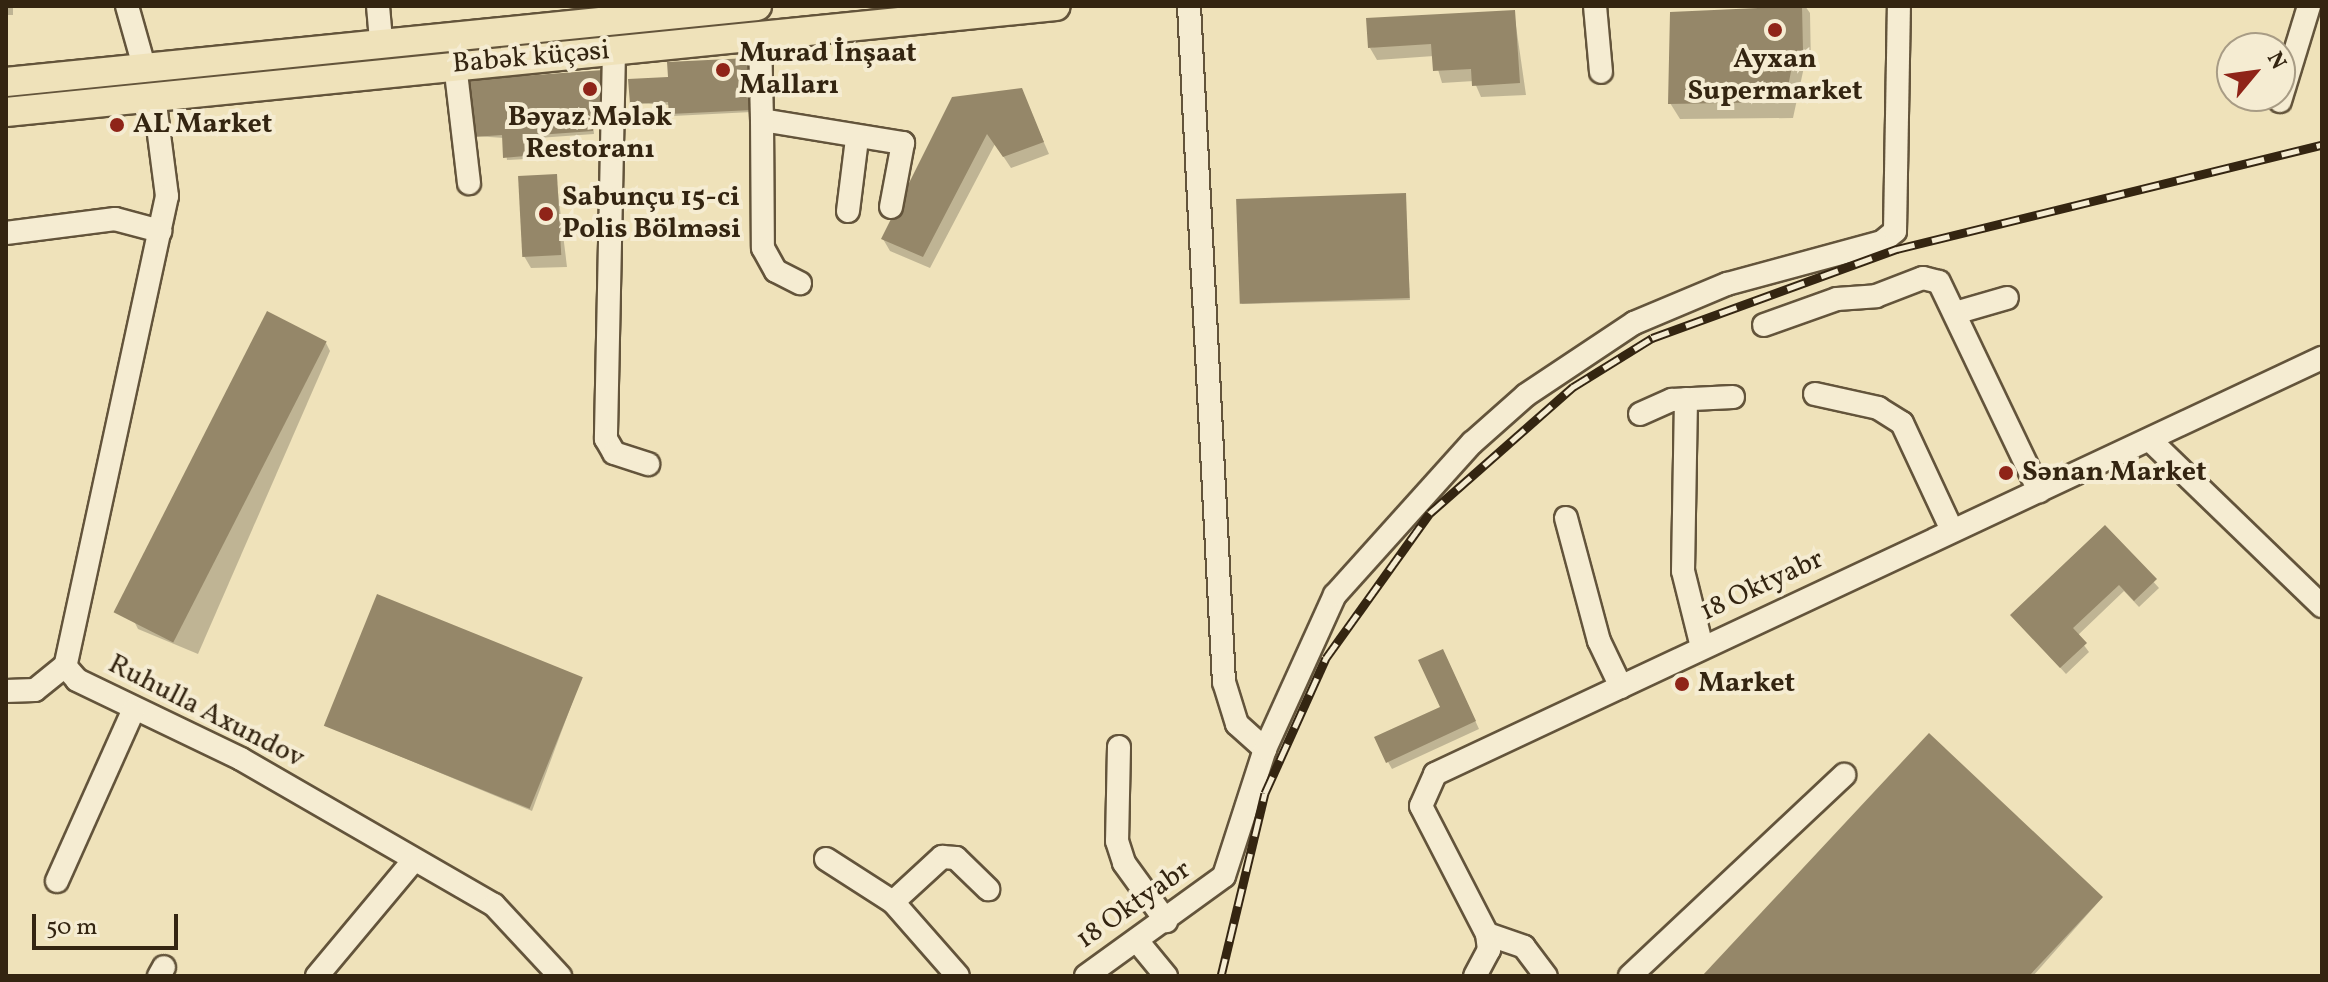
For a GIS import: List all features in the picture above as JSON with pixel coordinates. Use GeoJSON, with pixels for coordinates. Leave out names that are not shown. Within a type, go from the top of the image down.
{"type":"FeatureCollection","features":[{"type":"Feature","properties":{"kind":"main road","name":"Babək küçəsi"},"geometry":{"type":"LineString","coordinates":[[6,82],[381,42],[605,14],[757,6]]}},
{"type":"Feature","properties":{"kind":"main road","name":"Babək küçəsi"},"geometry":{"type":"LineString","coordinates":[[6,112],[455,64],[760,38],[1056,6]]}},
{"type":"Feature","properties":{"kind":"main road"},"geometry":{"type":"LineString","coordinates":[[144,66],[154,96]]}},
{"type":"Feature","properties":{"kind":"street"},"geometry":{"type":"LineString","coordinates":[[127,6],[144,66]]}},
{"type":"Feature","properties":{"kind":"street"},"geometry":{"type":"LineString","coordinates":[[378,6],[381,42]]}},
{"type":"Feature","properties":{"kind":"street"},"geometry":{"type":"LineString","coordinates":[[1189,6],[1224,682],[1237,724],[1265,749]]}},
{"type":"Feature","properties":{"kind":"street"},"geometry":{"type":"LineString","coordinates":[[1595,6],[1601,72]]}},
{"type":"Feature","properties":{"kind":"street","name":"18 Oktyabr"},"geometry":{"type":"LineString","coordinates":[[1086,976],[1138,942],[1224,876],[1265,749],[1335,595],[1429,486],[1526,395],[1616,333],[1676,303],[1774,268],[1882,242],[1895,231],[1899,6]]}},
{"type":"Feature","properties":{"kind":"street"},"geometry":{"type":"LineString","coordinates":[[2296,49],[2309,6]]}},
{"type":"Feature","properties":{"kind":"street"},"geometry":{"type":"LineString","coordinates":[[760,38],[763,248],[776,271],[800,283]]}},
{"type":"Feature","properties":{"kind":"street"},"geometry":{"type":"LineString","coordinates":[[614,51],[606,439],[614,453],[648,464]]}},
{"type":"Feature","properties":{"kind":"street"},"geometry":{"type":"LineString","coordinates":[[455,64],[469,183]]}},
{"type":"Feature","properties":{"kind":"street","name":"Ruhulla Axundov"},"geometry":{"type":"LineString","coordinates":[[154,96],[167,196],[65,666],[133,711],[241,759],[494,905],[560,976]]}},
{"type":"Feature","properties":{"kind":"street"},"geometry":{"type":"LineString","coordinates":[[762,120],[907,149],[891,207]]}},
{"type":"Feature","properties":{"kind":"street"},"geometry":{"type":"LineString","coordinates":[[848,211],[857,139]]}},
{"type":"Feature","properties":{"kind":"street"},"geometry":{"type":"LineString","coordinates":[[6,233],[115,219],[160,231]]}},
{"type":"Feature","properties":{"kind":"street"},"geometry":{"type":"LineString","coordinates":[[1764,325],[1923,278],[1939,282],[2039,491]]}},
{"type":"Feature","properties":{"kind":"street"},"geometry":{"type":"LineString","coordinates":[[1955,313],[2007,298]]}},
{"type":"Feature","properties":{"kind":"street","name":"18 Oktyabr"},"geometry":{"type":"LineString","coordinates":[[1487,934],[1425,821],[1422,792],[1450,766],[1952,530],[2152,442],[2322,358]]}},
{"type":"Feature","properties":{"kind":"street"},"geometry":{"type":"LineString","coordinates":[[1815,394],[1894,415],[1952,530]]}},
{"type":"Feature","properties":{"kind":"street"},"geometry":{"type":"LineString","coordinates":[[1640,414],[1686,399],[1733,397]]}},
{"type":"Feature","properties":{"kind":"street"},"geometry":{"type":"LineString","coordinates":[[1686,399],[1683,571],[1702,647]]}},
{"type":"Feature","properties":{"kind":"street"},"geometry":{"type":"LineString","coordinates":[[2152,442],[2322,606]]}},
{"type":"Feature","properties":{"kind":"street"},"geometry":{"type":"LineString","coordinates":[[1566,518],[1599,641],[1621,687]]}},
{"type":"Feature","properties":{"kind":"street"},"geometry":{"type":"LineString","coordinates":[[6,692],[35,690],[65,666]]}},
{"type":"Feature","properties":{"kind":"street"},"geometry":{"type":"LineString","coordinates":[[57,881],[133,711]]}},
{"type":"Feature","properties":{"kind":"street"},"geometry":{"type":"LineString","coordinates":[[1119,747],[1117,841],[1124,863],[1166,921]]}},
{"type":"Feature","properties":{"kind":"street"},"geometry":{"type":"LineString","coordinates":[[1630,976],[1844,775]]}},
{"type":"Feature","properties":{"kind":"street"},"geometry":{"type":"LineString","coordinates":[[893,902],[942,857],[956,858],[988,889]]}},
{"type":"Feature","properties":{"kind":"street"},"geometry":{"type":"LineString","coordinates":[[826,859],[893,902],[958,976]]}},
{"type":"Feature","properties":{"kind":"street"},"geometry":{"type":"LineString","coordinates":[[317,976],[414,860]]}},
{"type":"Feature","properties":{"kind":"street"},"geometry":{"type":"LineString","coordinates":[[1475,976],[1489,950],[1487,934],[1524,947],[1546,976]]}},
{"type":"Feature","properties":{"kind":"street"},"geometry":{"type":"LineString","coordinates":[[1138,942],[1166,976]]}},
{"type":"Feature","properties":{"kind":"building"},"geometry":{"type":"Polygon","coordinates":[[[1802,6],[1803,51],[1795,51],[1785,102],[1668,104],[1670,12],[1802,6]]]}},
{"type":"Feature","properties":{"kind":"building"},"geometry":{"type":"Polygon","coordinates":[[[1515,10],[1520,83],[1472,86],[1471,69],[1433,71],[1431,44],[1368,48],[1366,18],[1515,10]]]}},
{"type":"Feature","properties":{"kind":"building"},"geometry":{"type":"Polygon","coordinates":[[[749,58],[752,110],[669,114],[668,102],[630,104],[628,79],[668,77],[667,62],[749,58]]]}},
{"type":"Feature","properties":{"kind":"building"},"geometry":{"type":"Polygon","coordinates":[[[603,70],[606,109],[592,110],[593,131],[524,136],[525,156],[503,158],[502,135],[473,137],[468,80],[603,70]]]}},
{"type":"Feature","properties":{"kind":"building"},"geometry":{"type":"Polygon","coordinates":[[[1022,88],[1044,142],[1003,157],[987,134],[923,257],[881,239],[952,97],[1022,88]]]}},
{"type":"Feature","properties":{"kind":"building"},"geometry":{"type":"Polygon","coordinates":[[[557,174],[561,255],[522,257],[518,176],[557,174]]]}},
{"type":"Feature","properties":{"kind":"building"},"geometry":{"type":"Polygon","coordinates":[[[1406,193],[1410,298],[1240,304],[1236,199],[1406,193]]]}},
{"type":"Feature","properties":{"kind":"building"},"geometry":{"type":"Polygon","coordinates":[[[267,311],[327,341],[173,643],[114,612],[267,311]]]}},
{"type":"Feature","properties":{"kind":"building"},"geometry":{"type":"Polygon","coordinates":[[[2105,525],[2157,579],[2134,601],[2119,585],[2073,628],[2087,643],[2060,668],[2010,615],[2105,525]]]}},
{"type":"Feature","properties":{"kind":"building"},"geometry":{"type":"Polygon","coordinates":[[[377,594],[583,677],[530,809],[324,726],[377,594]]]}},
{"type":"Feature","properties":{"kind":"building"},"geometry":{"type":"Polygon","coordinates":[[[1443,649],[1476,721],[1386,763],[1374,737],[1440,707],[1418,660],[1443,649]]]}},
{"type":"Feature","properties":{"kind":"building"},"geometry":{"type":"Polygon","coordinates":[[[1929,733],[2103,897],[2029,976],[1702,976],[1929,733]]]}},
{"type":"Feature","properties":{"kind":"railway"},"geometry":{"type":"LineString","coordinates":[[1221,976],[1265,793],[1326,658],[1430,513],[1573,387],[1652,338],[1897,249],[2322,145]]}},
{"type":"Feature","properties":{"kind":"place","name":"Ayxan Supermarket"},"geometry":{"type":"Point","coordinates":[1775,30]}},
{"type":"Feature","properties":{"kind":"place","name":"Murad İnşaat Malları"},"geometry":{"type":"Point","coordinates":[723,70]}},
{"type":"Feature","properties":{"kind":"place","name":"Bəyaz Mələk Restoranı"},"geometry":{"type":"Point","coordinates":[590,89]}},
{"type":"Feature","properties":{"kind":"place","name":"AL Market"},"geometry":{"type":"Point","coordinates":[117,125]}},
{"type":"Feature","properties":{"kind":"place","name":"Sabunçu 15-ci Polis Bölməsi"},"geometry":{"type":"Point","coordinates":[546,214]}},
{"type":"Feature","properties":{"kind":"place","name":"Sənan Market"},"geometry":{"type":"Point","coordinates":[2006,473]}},
{"type":"Feature","properties":{"kind":"place","name":"Market"},"geometry":{"type":"Point","coordinates":[1682,684]}}]}
